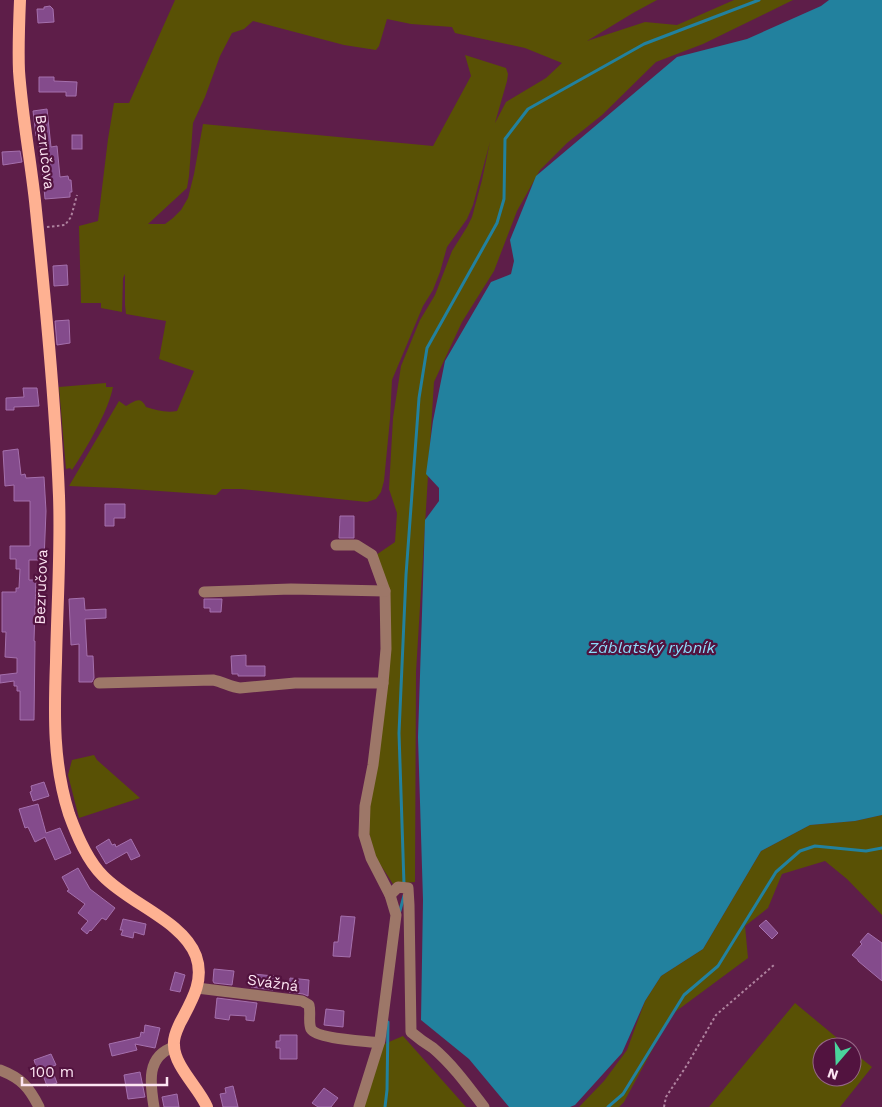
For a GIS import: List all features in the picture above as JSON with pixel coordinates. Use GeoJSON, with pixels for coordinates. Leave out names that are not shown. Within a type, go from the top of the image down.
{"type":"FeatureCollection","features":[{"type":"Feature","properties":{"kind":"main road","name":"Bezručova"},"geometry":{"type":"LineString","coordinates":[[20,0],[20,76],[37,229],[59,500],[54,721],[58,773],[70,817],[81,844],[101,875],[114,887],[177,929],[184,936],[197,958],[199,971],[197,988],[175,1035],[174,1047]]}},
{"type":"Feature","properties":{"kind":"main road"},"geometry":{"type":"LineString","coordinates":[[174,1047],[180,1064],[207,1107]]}},
{"type":"Feature","properties":{"kind":"street"},"geometry":{"type":"LineString","coordinates":[[336,545],[356,545],[372,555],[385,591],[386,649],[373,765],[365,806],[364,835],[371,858],[399,890],[409,905],[411,1032],[433,1049],[464,1079],[484,1107]]}},
{"type":"Feature","properties":{"kind":"street"},"geometry":{"type":"LineString","coordinates":[[204,592],[291,589],[385,591]]}},
{"type":"Feature","properties":{"kind":"street"},"geometry":{"type":"LineString","coordinates":[[99,683],[213,680],[240,688],[295,683],[383,683]]}},
{"type":"Feature","properties":{"kind":"street"},"geometry":{"type":"LineString","coordinates":[[359,1107],[379,1043],[399,890]]}},
{"type":"Feature","properties":{"kind":"street","name":"Svážná"},"geometry":{"type":"LineString","coordinates":[[197,988],[302,1001],[309,1005],[310,1026],[313,1032],[323,1036],[379,1043]]}},
{"type":"Feature","properties":{"kind":"street"},"geometry":{"type":"LineString","coordinates":[[154,1107],[150,1083],[152,1072],[161,1052],[174,1047]]}},
{"type":"Feature","properties":{"kind":"street"},"geometry":{"type":"LineString","coordinates":[[0,1070],[12,1074],[21,1081],[39,1107]]}},
{"type":"Feature","properties":{"kind":"path"},"geometry":{"type":"LineString","coordinates":[[37,229],[64,225],[71,217],[77,195]]}},
{"type":"Feature","properties":{"kind":"path"},"geometry":{"type":"LineString","coordinates":[[664,1107],[666,1097],[716,1015],[774,966]]}},
{"type":"Feature","properties":{"kind":"shaded area"},"geometry":{"type":"Polygon","coordinates":[[[175,0],[657,0],[587,41],[645,22],[677,25],[734,0],[793,0],[703,44],[656,62],[602,115],[567,143],[540,170],[517,211],[494,271],[462,322],[434,382],[416,672],[415,882],[393,884],[376,858],[369,833],[370,805],[390,647],[376,555],[395,542],[397,513],[389,489],[393,418],[401,366],[420,320],[435,295],[452,251],[472,217],[490,142],[473,205],[467,219],[447,247],[433,290],[423,306],[392,380],[384,481],[381,492],[376,499],[367,502],[241,489],[222,489],[216,495],[69,486],[119,401],[126,406],[139,400],[146,407],[165,411],[177,411],[194,371],[159,359],[166,321],[126,314],[125,274],[123,278],[122,312],[101,308],[101,303],[81,303],[79,226],[98,221],[114,103],[129,103],[175,0]],[[387,19],[376,50],[344,45],[253,21],[244,29],[232,33],[220,56],[193,123],[187,188],[148,224],[165,224],[181,210],[188,198],[203,124],[433,146],[471,76],[465,55],[506,68],[508,74],[507,81],[495,123],[506,102],[546,78],[562,63],[525,48],[455,33],[452,27],[411,24],[387,19]]]}},
{"type":"Feature","properties":{"kind":"shaded area"},"geometry":{"type":"Polygon","coordinates":[[[106,383],[106,387],[113,387],[104,414],[72,470],[70,468],[66,469],[59,387],[106,383]]]}},
{"type":"Feature","properties":{"kind":"shaded area"},"geometry":{"type":"Polygon","coordinates":[[[94,755],[97,760],[140,798],[79,818],[68,775],[72,760],[94,755]]]}},
{"type":"Feature","properties":{"kind":"shaded area"},"geometry":{"type":"Polygon","coordinates":[[[882,815],[882,915],[847,879],[825,861],[782,874],[768,908],[745,926],[748,958],[671,1015],[624,1102],[619,1107],[579,1107],[604,1081],[627,1050],[645,1001],[661,976],[703,949],[761,851],[810,825],[855,821],[882,815]]]}},
{"type":"Feature","properties":{"kind":"shaded area"},"geometry":{"type":"Polygon","coordinates":[[[795,1003],[836,1037],[812,1037],[812,1087],[856,1087],[840,1107],[709,1107],[795,1003]]]}},
{"type":"Feature","properties":{"kind":"shaded area"},"geometry":{"type":"Polygon","coordinates":[[[403,1036],[466,1107],[364,1107],[384,1044],[403,1036]]]}},
{"type":"Feature","properties":{"kind":"shaded area"},"geometry":{"type":"Polygon","coordinates":[[[862,1059],[872,1067],[862,1080],[862,1059]]]}},
{"type":"Feature","properties":{"kind":"water","name":"Záblatský rybník"},"geometry":{"type":"Polygon","coordinates":[[[829,0],[882,0],[882,815],[855,821],[810,825],[761,851],[703,949],[661,976],[645,1001],[622,1053],[575,1105],[570,1107],[509,1107],[469,1059],[421,1020],[423,900],[418,737],[425,520],[439,501],[439,488],[426,474],[433,421],[445,361],[491,282],[511,274],[514,261],[510,240],[536,176],[677,57],[747,39],[821,6],[829,0]]]}},
{"type":"Feature","properties":{"kind":"building"},"geometry":{"type":"Polygon","coordinates":[[[50,6],[53,9],[54,22],[38,23],[37,9],[44,9],[44,7],[50,6]]]}},
{"type":"Feature","properties":{"kind":"building"},"geometry":{"type":"Polygon","coordinates":[[[39,77],[54,77],[54,81],[77,82],[76,96],[66,96],[66,92],[39,92],[39,77]]]}},
{"type":"Feature","properties":{"kind":"building"},"geometry":{"type":"Polygon","coordinates":[[[47,109],[51,147],[57,146],[60,177],[68,176],[69,180],[71,180],[72,192],[70,192],[70,197],[45,199],[39,135],[36,136],[33,111],[47,109]]]}},
{"type":"Feature","properties":{"kind":"building"},"geometry":{"type":"Polygon","coordinates":[[[72,135],[82,135],[82,149],[72,149],[72,135]]]}},
{"type":"Feature","properties":{"kind":"building"},"geometry":{"type":"Polygon","coordinates":[[[20,151],[22,162],[3,165],[2,152],[20,151]]]}},
{"type":"Feature","properties":{"kind":"building"},"geometry":{"type":"Polygon","coordinates":[[[67,265],[68,285],[54,286],[53,266],[67,265]]]}},
{"type":"Feature","properties":{"kind":"building"},"geometry":{"type":"Polygon","coordinates":[[[69,320],[70,343],[57,345],[55,321],[69,320]]]}},
{"type":"Feature","properties":{"kind":"building"},"geometry":{"type":"Polygon","coordinates":[[[23,388],[37,388],[39,406],[14,407],[14,410],[6,410],[6,398],[24,397],[23,388]]]}},
{"type":"Feature","properties":{"kind":"building"},"geometry":{"type":"Polygon","coordinates":[[[18,449],[21,475],[25,474],[26,478],[44,477],[46,511],[44,560],[29,560],[29,580],[36,580],[34,720],[20,720],[20,691],[17,691],[17,686],[14,686],[14,681],[0,683],[0,675],[17,673],[17,658],[5,657],[6,632],[2,632],[2,592],[16,592],[16,588],[19,588],[20,569],[16,569],[16,559],[10,559],[10,546],[30,546],[30,501],[14,501],[14,485],[5,486],[3,451],[18,449]]]}},
{"type":"Feature","properties":{"kind":"building"},"geometry":{"type":"Polygon","coordinates":[[[105,504],[125,504],[125,518],[114,518],[114,526],[105,526],[105,504]]]}},
{"type":"Feature","properties":{"kind":"building"},"geometry":{"type":"Polygon","coordinates":[[[340,516],[354,516],[354,538],[339,538],[340,516]]]}},
{"type":"Feature","properties":{"kind":"building"},"geometry":{"type":"Polygon","coordinates":[[[84,598],[85,610],[106,609],[106,618],[85,619],[87,656],[93,656],[94,678],[92,682],[79,682],[79,644],[71,645],[69,599],[84,598]]]}},
{"type":"Feature","properties":{"kind":"building"},"geometry":{"type":"Polygon","coordinates":[[[204,599],[222,599],[221,612],[210,612],[210,608],[204,608],[204,599]]]}},
{"type":"Feature","properties":{"kind":"building"},"geometry":{"type":"Polygon","coordinates":[[[246,655],[246,666],[265,666],[265,676],[238,676],[238,674],[232,674],[231,656],[246,655]]]}},
{"type":"Feature","properties":{"kind":"building"},"geometry":{"type":"Polygon","coordinates":[[[44,782],[49,796],[33,801],[30,792],[32,791],[31,786],[44,782]]]}},
{"type":"Feature","properties":{"kind":"building"},"geometry":{"type":"Polygon","coordinates":[[[38,804],[46,833],[60,828],[71,853],[55,860],[45,837],[35,842],[28,827],[25,828],[19,809],[38,804]]]}},
{"type":"Feature","properties":{"kind":"building"},"geometry":{"type":"Polygon","coordinates":[[[109,839],[112,845],[115,844],[116,847],[131,839],[140,856],[131,860],[127,852],[106,864],[96,847],[109,839]]]}},
{"type":"Feature","properties":{"kind":"building"},"geometry":{"type":"Polygon","coordinates":[[[78,868],[90,889],[115,908],[106,920],[102,918],[87,934],[81,929],[88,921],[78,913],[85,904],[67,891],[69,890],[62,877],[78,868]]]}},
{"type":"Feature","properties":{"kind":"building"},"geometry":{"type":"Polygon","coordinates":[[[341,916],[355,917],[350,957],[333,956],[334,942],[338,942],[341,916]]]}},
{"type":"Feature","properties":{"kind":"building"},"geometry":{"type":"Polygon","coordinates":[[[123,919],[146,924],[144,935],[134,932],[133,938],[121,935],[123,930],[120,930],[123,919]]]}},
{"type":"Feature","properties":{"kind":"building"},"geometry":{"type":"Polygon","coordinates":[[[766,920],[778,933],[772,939],[759,926],[766,920]]]}},
{"type":"Feature","properties":{"kind":"building"},"geometry":{"type":"Polygon","coordinates":[[[868,933],[882,943],[882,981],[852,955],[862,944],[860,942],[868,933]]]}},
{"type":"Feature","properties":{"kind":"building"},"geometry":{"type":"Polygon","coordinates":[[[214,969],[234,971],[232,985],[214,983],[214,969]]]}},
{"type":"Feature","properties":{"kind":"building"},"geometry":{"type":"Polygon","coordinates":[[[175,972],[185,975],[180,992],[170,990],[175,972]]]}},
{"type":"Feature","properties":{"kind":"building"},"geometry":{"type":"Polygon","coordinates":[[[253,974],[274,976],[273,990],[251,987],[253,974]]]}},
{"type":"Feature","properties":{"kind":"building"},"geometry":{"type":"Polygon","coordinates":[[[290,978],[309,980],[308,996],[289,992],[290,978]]]}},
{"type":"Feature","properties":{"kind":"building"},"geometry":{"type":"Polygon","coordinates":[[[217,998],[257,1003],[254,1021],[246,1020],[246,1016],[230,1015],[229,1020],[215,1018],[217,998]]]}},
{"type":"Feature","properties":{"kind":"building"},"geometry":{"type":"Polygon","coordinates":[[[326,1009],[344,1011],[343,1027],[324,1025],[326,1009]]]}},
{"type":"Feature","properties":{"kind":"building"},"geometry":{"type":"Polygon","coordinates":[[[145,1025],[160,1028],[155,1048],[135,1044],[137,1050],[112,1056],[109,1044],[140,1037],[141,1032],[144,1033],[145,1025]]]}},
{"type":"Feature","properties":{"kind":"building"},"geometry":{"type":"Polygon","coordinates":[[[280,1035],[297,1035],[297,1059],[280,1059],[280,1048],[276,1048],[276,1041],[280,1041],[280,1035]]]}},
{"type":"Feature","properties":{"kind":"building"},"geometry":{"type":"Polygon","coordinates":[[[51,1054],[56,1065],[51,1067],[57,1083],[47,1086],[40,1067],[37,1069],[34,1060],[51,1054]]]}},
{"type":"Feature","properties":{"kind":"building"},"geometry":{"type":"Polygon","coordinates":[[[140,1072],[145,1097],[128,1099],[124,1075],[140,1072]]]}},
{"type":"Feature","properties":{"kind":"building"},"geometry":{"type":"Polygon","coordinates":[[[233,1086],[238,1107],[223,1107],[220,1094],[226,1093],[225,1088],[233,1086]]]}},
{"type":"Feature","properties":{"kind":"building"},"geometry":{"type":"Polygon","coordinates":[[[324,1088],[338,1098],[331,1107],[318,1107],[312,1103],[324,1088]]]}},
{"type":"Feature","properties":{"kind":"building"},"geometry":{"type":"Polygon","coordinates":[[[177,1094],[179,1107],[164,1107],[162,1097],[177,1094]]]}},
{"type":"Feature","properties":{"kind":"waterway"},"geometry":{"type":"LineString","coordinates":[[404,884],[399,733],[406,575],[419,398],[427,348],[497,223],[504,199],[505,139],[528,109],[644,44],[759,0]]}},
{"type":"Feature","properties":{"kind":"waterway"},"geometry":{"type":"LineString","coordinates":[[608,1107],[623,1094],[684,995],[718,966],[776,872],[800,851],[815,846],[866,851],[882,848]]}},
{"type":"Feature","properties":{"kind":"waterway"},"geometry":{"type":"LineString","coordinates":[[399,914],[404,896]]}},
{"type":"Feature","properties":{"kind":"waterway"},"geometry":{"type":"LineString","coordinates":[[385,1107],[388,1022]]}}]}
